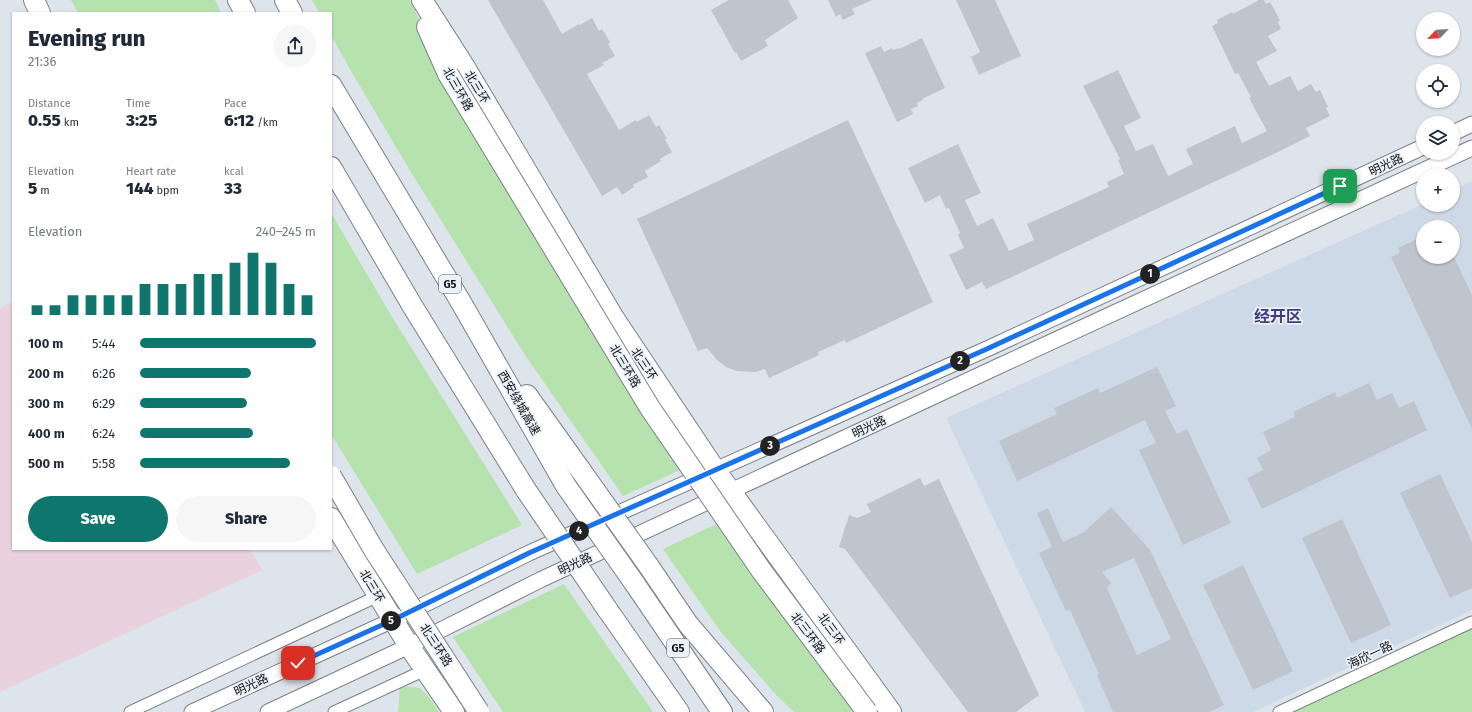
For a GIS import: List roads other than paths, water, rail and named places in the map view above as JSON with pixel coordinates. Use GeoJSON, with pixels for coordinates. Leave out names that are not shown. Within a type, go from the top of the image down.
{"type":"FeatureCollection","features":[{"type":"Feature","properties":{"kind":"highway"},"geometry":{"type":"LineString","coordinates":[[34,0],[40,12]]}},
{"type":"Feature","properties":{"kind":"highway"},"geometry":{"type":"LineString","coordinates":[[238,0],[244,12]]}},
{"type":"Feature","properties":{"kind":"highway"},"geometry":{"type":"LineString","coordinates":[[285,0],[291,12]]}},
{"type":"Feature","properties":{"kind":"highway","name":"北三环路"},"geometry":{"type":"LineString","coordinates":[[416,0],[448,74],[650,408],[761,570],[867,712]]}},
{"type":"Feature","properties":{"kind":"highway","name":"北三环"},"geometry":{"type":"LineString","coordinates":[[422,0],[466,69],[614,318],[716,471],[891,712]]}},
{"type":"Feature","properties":{"kind":"highway","name":"西安绕城高速"},"geometry":{"type":"LineString","coordinates":[[332,87],[462,304],[566,486],[722,712]]}},
{"type":"Feature","properties":{"kind":"highway"},"geometry":{"type":"LineString","coordinates":[[332,169],[413,307],[526,490],[606,609],[679,712]]}},
{"type":"Feature","properties":{"kind":"highway"},"geometry":{"type":"LineString","coordinates":[[462,304],[648,565],[688,624],[763,712]]}},
{"type":"Feature","properties":{"kind":"highway","name":"北三环路"},"geometry":{"type":"LineString","coordinates":[[332,478],[374,550],[479,712]]}},
{"type":"Feature","properties":{"kind":"highway","name":"北三环"},"geometry":{"type":"LineString","coordinates":[[332,520],[408,646],[454,712]]}},
{"type":"Feature","properties":{"kind":"main road"},"geometry":{"type":"LineString","coordinates":[[1460,130],[1472,124]]}},
{"type":"Feature","properties":{"kind":"main road","name":"明光路"},"geometry":{"type":"LineString","coordinates":[[268,712],[408,646],[540,580],[1472,148]]}},
{"type":"Feature","properties":{"kind":"main road","name":"明光路"},"geometry":{"type":"LineString","coordinates":[[192,712],[393,620],[529,553],[716,471],[989,348],[1416,150]]}},
{"type":"Feature","properties":{"kind":"street"},"geometry":{"type":"LineString","coordinates":[[130,712],[378,596]]}},
{"type":"Feature","properties":{"kind":"street","name":"海欣一路"},"geometry":{"type":"LineString","coordinates":[[1279,712],[1472,622]]}},
{"type":"Feature","properties":{"kind":"street"},"geometry":{"type":"LineString","coordinates":[[334,712],[425,670]]}},
{"type":"Feature","properties":{"kind":"district","name":"经开区"},"geometry":{"type":"Point","coordinates":[1278,316]}}]}
